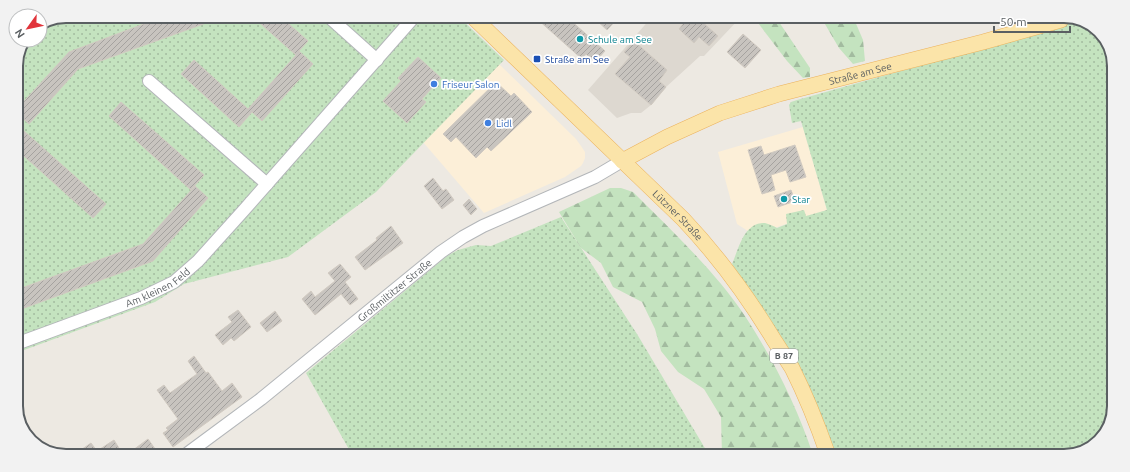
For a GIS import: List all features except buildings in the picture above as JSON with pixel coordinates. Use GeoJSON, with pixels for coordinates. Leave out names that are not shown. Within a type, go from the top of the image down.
{"type":"FeatureCollection","features":[{"type":"Feature","properties":{"kind":"main road","name":"Lützner Straße"},"geometry":{"type":"LineString","coordinates":[[478,23],[704,242],[760,317],[792,368],[817,424],[826,449]]}},
{"type":"Feature","properties":{"kind":"main road","name":"Straße am See"},"geometry":{"type":"LineString","coordinates":[[622,161],[667,137],[720,113],[786,92],[983,42],[1050,23]]}},
{"type":"Feature","properties":{"kind":"street"},"geometry":{"type":"LineString","coordinates":[[336,23],[377,60]]}},
{"type":"Feature","properties":{"kind":"street","name":"Am kleinen Feld"},"geometry":{"type":"LineString","coordinates":[[23,341],[141,298],[174,282],[198,261],[268,184],[409,23]]}},
{"type":"Feature","properties":{"kind":"street"},"geometry":{"type":"LineString","coordinates":[[149,82],[268,184]]}},
{"type":"Feature","properties":{"kind":"street","name":"Großmiltitzer Straße"},"geometry":{"type":"LineString","coordinates":[[193,449],[261,399],[441,252],[463,237],[549,196],[595,177],[622,161]]}},
{"type":"Feature","properties":{"kind":"shaded area"},"geometry":{"type":"Polygon","coordinates":[[[647,23],[735,23],[704,56],[700,56],[666,87],[651,105],[641,113],[631,113],[617,118],[588,90],[647,23]]]}},
{"type":"Feature","properties":{"kind":"shaded area"},"geometry":{"type":"Polygon","coordinates":[[[499,64],[576,139],[585,152],[585,158],[581,166],[565,177],[484,213],[423,142],[499,64]]]}},
{"type":"Feature","properties":{"kind":"shaded area"},"geometry":{"type":"Polygon","coordinates":[[[803,127],[827,210],[754,235],[737,224],[718,152],[803,127]]]}},
{"type":"Feature","properties":{"kind":"green space"},"geometry":{"type":"Polygon","coordinates":[[[60,23],[465,23],[504,60],[376,192],[288,257],[184,284],[155,302],[23,350],[24,55],[27,48],[48,48],[48,27],[60,23]]]}},
{"type":"Feature","properties":{"kind":"green space"},"geometry":{"type":"Polygon","coordinates":[[[758,23],[780,23],[810,68],[810,77],[803,78],[787,61],[758,23]]]}},
{"type":"Feature","properties":{"kind":"green space"},"geometry":{"type":"Polygon","coordinates":[[[824,23],[856,23],[863,40],[865,61],[853,64],[839,48],[824,23]]]}},
{"type":"Feature","properties":{"kind":"green space"},"geometry":{"type":"Polygon","coordinates":[[[1070,24],[1081,26],[1095,35],[1104,49],[1107,63],[1107,406],[1104,423],[1100,430],[1088,442],[1078,447],[1064,449],[830,449],[765,315],[732,264],[743,237],[752,227],[765,223],[777,228],[787,224],[786,214],[804,210],[806,216],[827,210],[801,121],[792,123],[789,105],[791,102],[1070,24]]]}},
{"type":"Feature","properties":{"kind":"green space"},"geometry":{"type":"Polygon","coordinates":[[[610,188],[621,188],[633,192],[692,251],[720,283],[745,316],[784,383],[811,449],[722,449],[721,417],[704,389],[678,372],[661,351],[655,329],[642,302],[613,287],[601,263],[581,248],[559,212],[610,188]]]}},
{"type":"Feature","properties":{"kind":"green space"},"geometry":{"type":"Polygon","coordinates":[[[561,217],[637,334],[705,449],[349,449],[306,373],[447,256],[458,250],[476,245],[491,246],[561,217]]]}},
{"type":"Feature","properties":{"kind":"place","name":"Schule am See"},"geometry":{"type":"Point","coordinates":[580,39]}},
{"type":"Feature","properties":{"kind":"place","name":"Straße am See"},"geometry":{"type":"Point","coordinates":[537,59]}},
{"type":"Feature","properties":{"kind":"place","name":"Friseur Salon"},"geometry":{"type":"Point","coordinates":[434,84]}},
{"type":"Feature","properties":{"kind":"place","name":"Lidl"},"geometry":{"type":"Point","coordinates":[488,123]}},
{"type":"Feature","properties":{"kind":"place","name":"Star"},"geometry":{"type":"Point","coordinates":[784,199]}}]}
